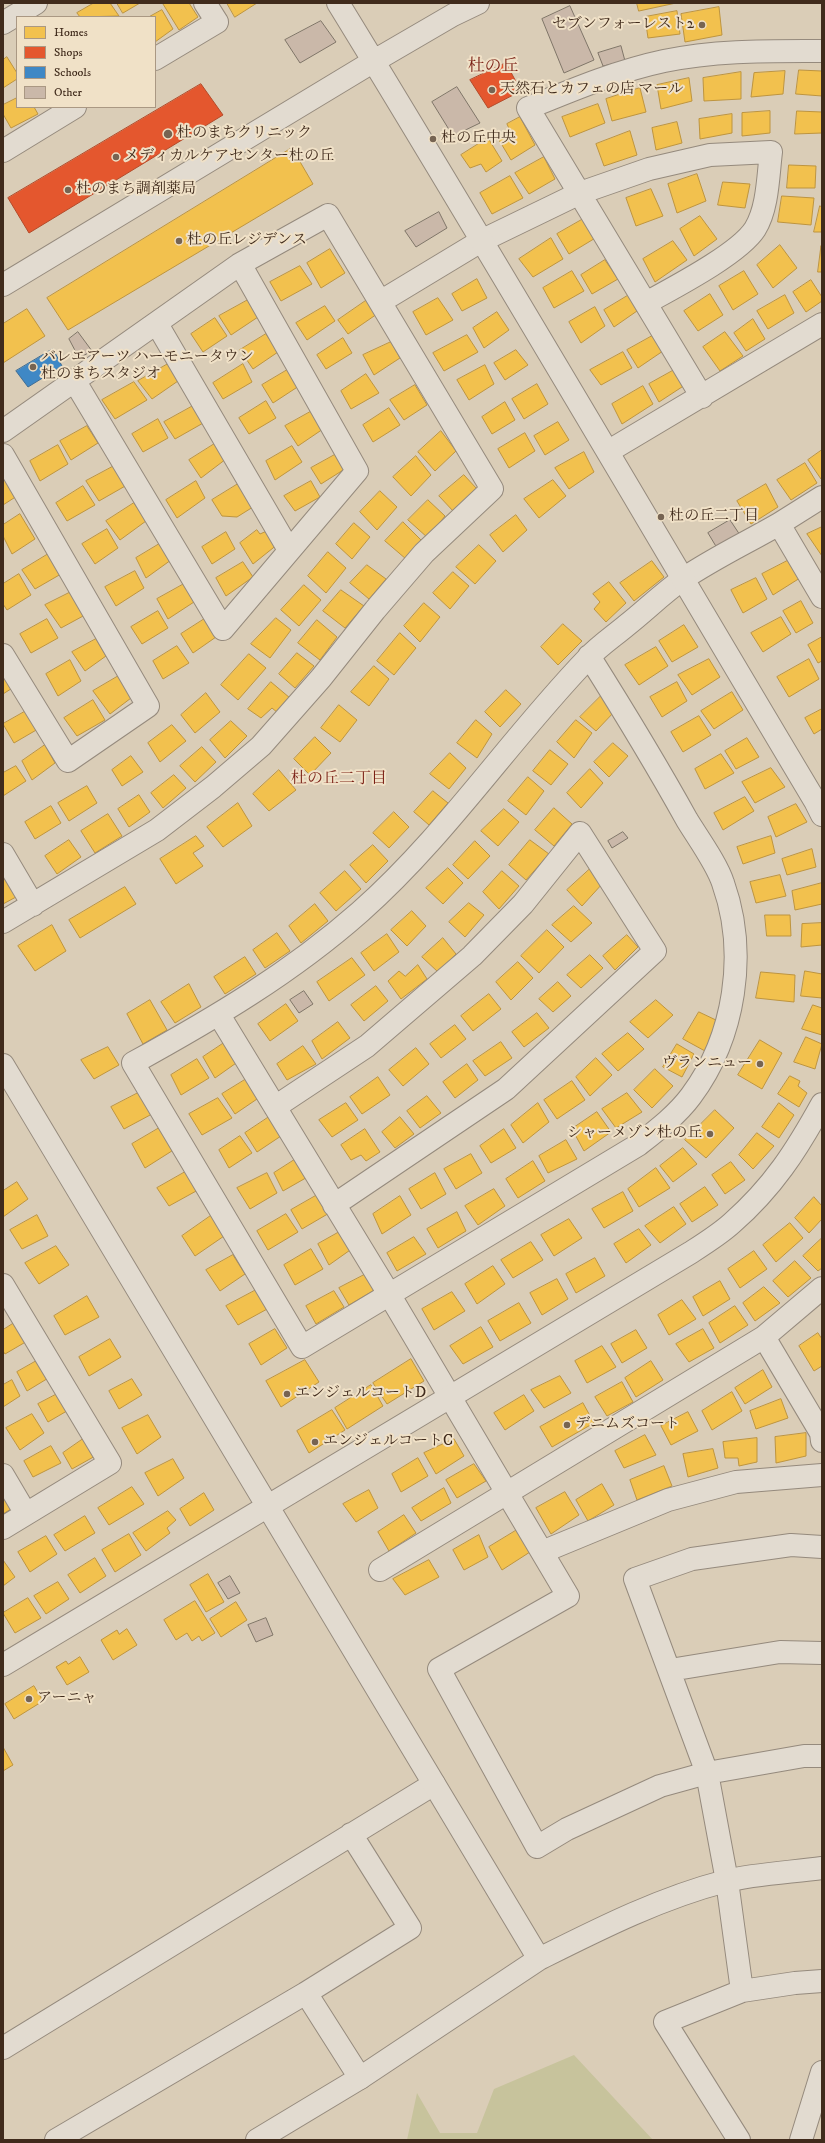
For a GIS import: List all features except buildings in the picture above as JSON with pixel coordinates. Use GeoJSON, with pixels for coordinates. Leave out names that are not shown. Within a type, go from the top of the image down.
{"type":"FeatureCollection","features":[{"type":"Feature","properties":{"kind":"street"},"geometry":{"type":"LineString","coordinates":[[3,22],[36,3]]}},
{"type":"Feature","properties":{"kind":"street"},"geometry":{"type":"LineString","coordinates":[[156,58],[216,22],[205,3]]}},
{"type":"Feature","properties":{"kind":"street"},"geometry":{"type":"LineString","coordinates":[[338,3],[609,452],[816,801],[822,815]]}},
{"type":"Feature","properties":{"kind":"street"},"geometry":{"type":"LineString","coordinates":[[3,285],[374,61],[453,15],[478,3]]}},
{"type":"Feature","properties":{"kind":"street"},"geometry":{"type":"LineString","coordinates":[[702,397],[528,108],[595,80],[664,61],[725,52],[822,51]]}},
{"type":"Feature","properties":{"kind":"street"},"geometry":{"type":"LineString","coordinates":[[3,150],[73,108]]}},
{"type":"Feature","properties":{"kind":"street"},"geometry":{"type":"LineString","coordinates":[[380,302],[481,240],[580,193],[650,168],[710,155],[771,152],[764,202],[755,230],[736,248],[706,268],[646,303]]}},
{"type":"Feature","properties":{"kind":"street"},"geometry":{"type":"LineString","coordinates":[[3,430],[157,324],[240,264],[328,215],[492,490],[424,553],[375,610],[321,678],[260,746],[213,787],[157,830],[3,922]]}},
{"type":"Feature","properties":{"kind":"street"},"geometry":{"type":"LineString","coordinates":[[74,380],[224,629],[357,471],[240,264]]}},
{"type":"Feature","properties":{"kind":"street"},"geometry":{"type":"LineString","coordinates":[[157,324],[289,550]]}},
{"type":"Feature","properties":{"kind":"street"},"geometry":{"type":"LineString","coordinates":[[609,452],[822,324]]}},
{"type":"Feature","properties":{"kind":"street"},"geometry":{"type":"LineString","coordinates":[[3,454],[148,706],[68,761],[3,655]]}},
{"type":"Feature","properties":{"kind":"street"},"geometry":{"type":"LineString","coordinates":[[589,656],[647,749],[723,882],[732,917],[736,956],[733,992],[724,1035],[712,1064],[690,1097],[655,1132],[638,1146],[302,1347],[133,1063],[219,1015],[315,948],[360,912],[409,865],[451,819],[505,751],[589,656],[683,579],[779,524],[822,497]]}},
{"type":"Feature","properties":{"kind":"street"},"geometry":{"type":"LineString","coordinates":[[779,524],[822,597]]}},
{"type":"Feature","properties":{"kind":"street"},"geometry":{"type":"LineString","coordinates":[[275,1107],[367,1046],[415,1007],[472,956],[523,904],[580,833],[655,951],[506,1089],[334,1205]]}},
{"type":"Feature","properties":{"kind":"street"},"geometry":{"type":"LineString","coordinates":[[3,854],[33,905]]}},
{"type":"Feature","properties":{"kind":"street"},"geometry":{"type":"LineString","coordinates":[[219,1015],[389,1294],[448,1398],[568,1596],[439,1669],[537,1847],[567,1829],[660,1786],[707,1773],[804,1756],[822,1756]]}},
{"type":"Feature","properties":{"kind":"street"},"geometry":{"type":"LineString","coordinates":[[3,1065],[539,1959]]}},
{"type":"Feature","properties":{"kind":"street"},"geometry":{"type":"LineString","coordinates":[[3,1665],[269,1508],[448,1398],[690,1253],[732,1224],[773,1182],[798,1148],[822,1104]]}},
{"type":"Feature","properties":{"kind":"street"},"geometry":{"type":"LineString","coordinates":[[3,1285],[110,1463],[3,1528]]}},
{"type":"Feature","properties":{"kind":"street"},"geometry":{"type":"LineString","coordinates":[[380,1570],[506,1492],[764,1337],[822,1288]]}},
{"type":"Feature","properties":{"kind":"street"},"geometry":{"type":"LineString","coordinates":[[764,1337],[821,1433],[822,1441]]}},
{"type":"Feature","properties":{"kind":"street"},"geometry":{"type":"LineString","coordinates":[[3,1475],[26,1514]]}},
{"type":"Feature","properties":{"kind":"street"},"geometry":{"type":"LineString","coordinates":[[542,1552],[668,1500],[736,1482],[822,1475]]}},
{"type":"Feature","properties":{"kind":"street"},"geometry":{"type":"LineString","coordinates":[[742,1991],[727,1880],[707,1773],[635,1579],[692,1559],[791,1545],[822,1547]]}},
{"type":"Feature","properties":{"kind":"street"},"geometry":{"type":"LineString","coordinates":[[670,1670],[780,1652],[822,1653]]}},
{"type":"Feature","properties":{"kind":"street"},"geometry":{"type":"LineString","coordinates":[[3,2048],[434,1784]]}},
{"type":"Feature","properties":{"kind":"street"},"geometry":{"type":"LineString","coordinates":[[56,2140],[306,1993],[410,1928],[351,1834]]}},
{"type":"Feature","properties":{"kind":"street"},"geometry":{"type":"LineString","coordinates":[[258,2140],[360,2078],[539,1959],[601,1928],[662,1902],[727,1880],[822,1868]]}},
{"type":"Feature","properties":{"kind":"street"},"geometry":{"type":"LineString","coordinates":[[739,2140],[665,2022],[742,1991],[795,1983],[822,1981]]}},
{"type":"Feature","properties":{"kind":"street"},"geometry":{"type":"LineString","coordinates":[[306,1993],[360,2078]]}},
{"type":"Feature","properties":{"kind":"street"},"geometry":{"type":"LineString","coordinates":[[800,2140],[822,2072]]}},
{"type":"Feature","properties":{"kind":"shaded area"},"geometry":{"type":"Polygon","coordinates":[[[574,2055],[653,2140],[407,2140],[417,2093],[440,2133],[477,2133],[494,2089],[574,2055]]]}},
{"type":"Feature","properties":{"kind":"place","name":"セブンフォーレスト2"},"geometry":{"type":"Point","coordinates":[702,25]}},
{"type":"Feature","properties":{"kind":"place","name":"天然石とカフェの店 マール"},"geometry":{"type":"Point","coordinates":[492,90]}},
{"type":"Feature","properties":{"kind":"place","name":"杜のまちクリニック"},"geometry":{"type":"Point","coordinates":[168,134]}},
{"type":"Feature","properties":{"kind":"place","name":"杜の丘中央"},"geometry":{"type":"Point","coordinates":[433,139]}},
{"type":"Feature","properties":{"kind":"place","name":"メディカルケアセンター杜の丘"},"geometry":{"type":"Point","coordinates":[116,157]}},
{"type":"Feature","properties":{"kind":"place","name":"杜のまち調剤薬局"},"geometry":{"type":"Point","coordinates":[68,190]}},
{"type":"Feature","properties":{"kind":"place","name":"杜の丘レジデンス"},"geometry":{"type":"Point","coordinates":[179,241]}},
{"type":"Feature","properties":{"kind":"place","name":"バレエアーツ ハーモニータウン 杜のまちスタジオ"},"geometry":{"type":"Point","coordinates":[33,367]}},
{"type":"Feature","properties":{"kind":"place","name":"杜の丘二丁目"},"geometry":{"type":"Point","coordinates":[661,517]}},
{"type":"Feature","properties":{"kind":"place","name":"ヴランニュー"},"geometry":{"type":"Point","coordinates":[760,1064]}},
{"type":"Feature","properties":{"kind":"place","name":"シャーメゾン杜の丘"},"geometry":{"type":"Point","coordinates":[710,1134]}},
{"type":"Feature","properties":{"kind":"place","name":"エンジェルコートD"},"geometry":{"type":"Point","coordinates":[287,1394]}},
{"type":"Feature","properties":{"kind":"place","name":"デニムズコート"},"geometry":{"type":"Point","coordinates":[567,1425]}},
{"type":"Feature","properties":{"kind":"place","name":"エンジェルコートC"},"geometry":{"type":"Point","coordinates":[315,1442]}},
{"type":"Feature","properties":{"kind":"place","name":"アーニャ"},"geometry":{"type":"Point","coordinates":[29,1699]}},
{"type":"Feature","properties":{"kind":"district","name":"杜の丘"},"geometry":{"type":"Point","coordinates":[493,67]}},
{"type":"Feature","properties":{"kind":"district","name":"杜の丘二丁目"},"geometry":{"type":"Point","coordinates":[339,780]}}]}
